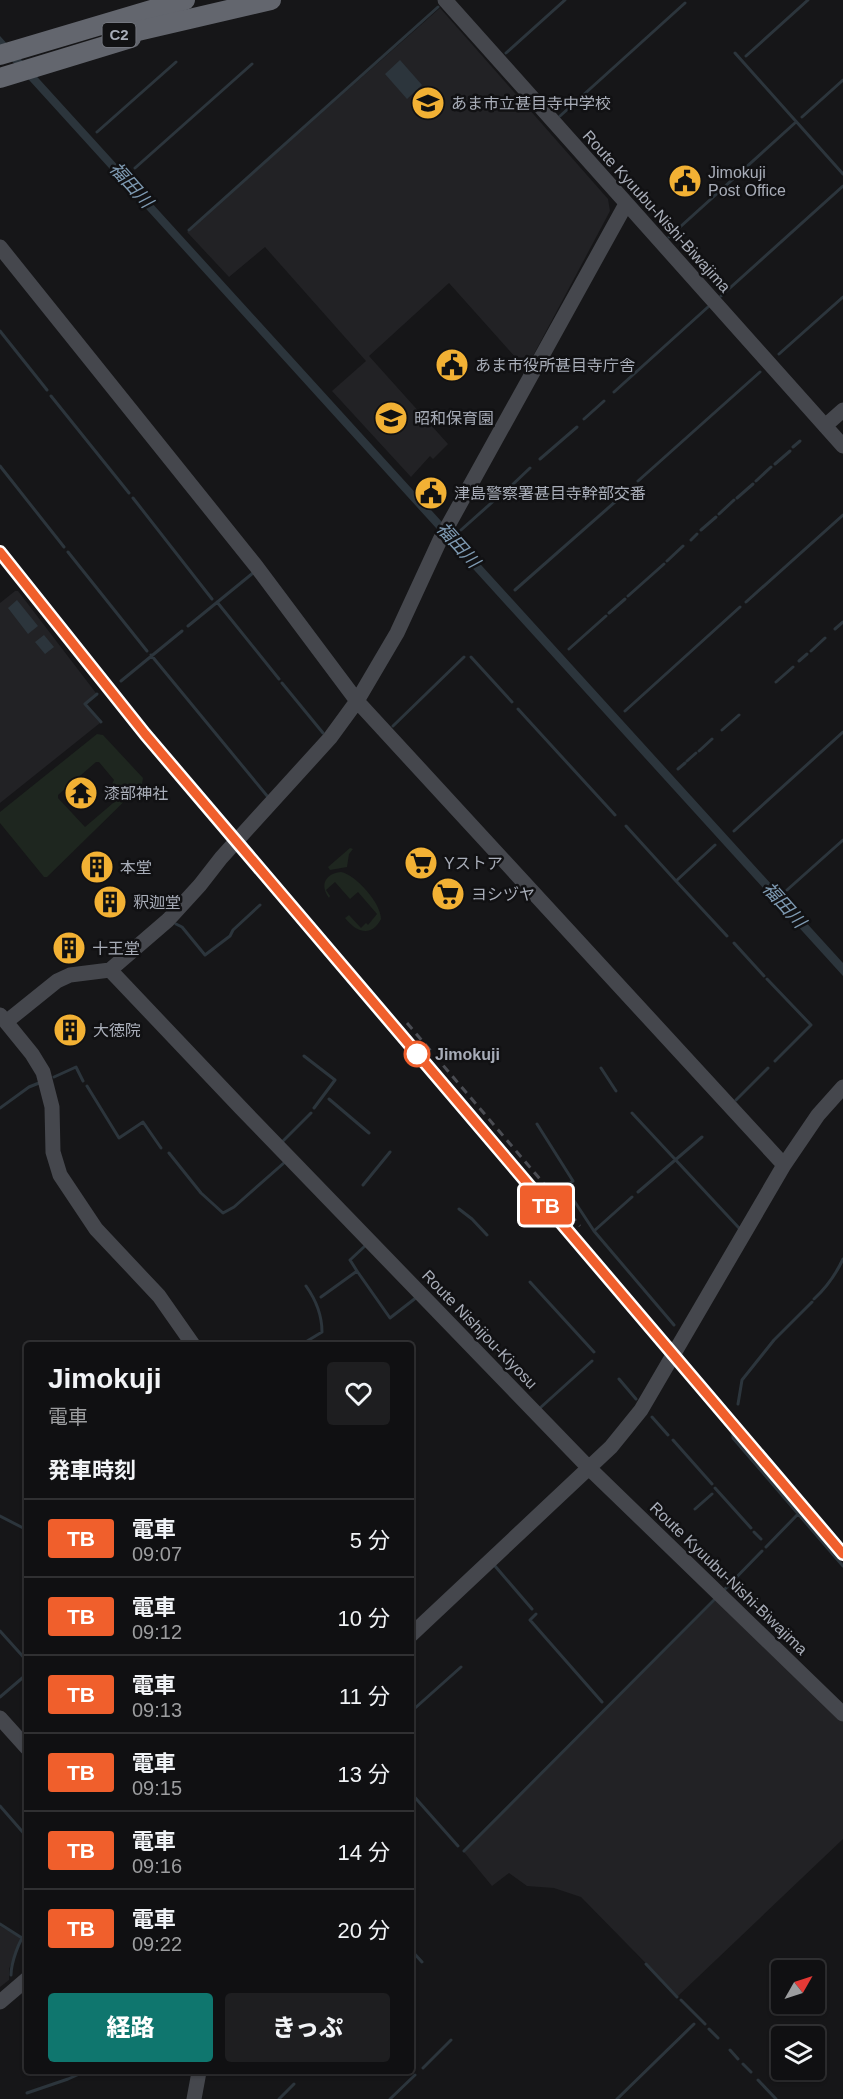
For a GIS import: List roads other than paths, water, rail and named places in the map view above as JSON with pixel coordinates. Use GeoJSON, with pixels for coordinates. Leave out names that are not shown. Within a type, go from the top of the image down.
{"type":"FeatureCollection","features":[{"type":"Feature","properties":{"kind":"highway"},"geometry":{"type":"LineString","coordinates":[[130,17],[175,0]]}},
{"type":"Feature","properties":{"kind":"highway","name":"C2"},"geometry":{"type":"LineString","coordinates":[[0,55],[185,0]]}},
{"type":"Feature","properties":{"kind":"highway","name":"C2"},"geometry":{"type":"LineString","coordinates":[[6,74],[112,37],[237,0]]}},
{"type":"Feature","properties":{"kind":"highway"},"geometry":{"type":"LineString","coordinates":[[6,74],[261,0]]}},
{"type":"Feature","properties":{"kind":"highway"},"geometry":{"type":"LineString","coordinates":[[112,37],[271,0]]}},
{"type":"Feature","properties":{"kind":"main road","name":"Route Kyuubu-Nishi-Biwajima"},"geometry":{"type":"LineString","coordinates":[[445,0],[843,446]]}},
{"type":"Feature","properties":{"kind":"main road"},"geometry":{"type":"LineString","coordinates":[[191,1342],[159,1296],[96,1229],[60,1175],[53,1152],[52,1107],[43,1072],[32,1054],[3,1019],[57,981],[70,975],[110,970],[168,920],[330,738],[357,701],[397,633],[443,533],[626,204]]}},
{"type":"Feature","properties":{"kind":"main road"},"geometry":{"type":"LineString","coordinates":[[0,247],[256,566],[357,701],[784,1165]]}},
{"type":"Feature","properties":{"kind":"main road"},"geometry":{"type":"LineString","coordinates":[[825,426],[843,410]]}},
{"type":"Feature","properties":{"kind":"main road","name":"Route Nishijou-Kiyosu"},"geometry":{"type":"LineString","coordinates":[[110,970],[589,1468]]}},
{"type":"Feature","properties":{"kind":"main road"},"geometry":{"type":"LineString","coordinates":[[414,1626],[589,1468],[611,1447],[641,1410],[784,1165],[818,1115],[843,1087]]}},
{"type":"Feature","properties":{"kind":"main road","name":"Route Kyuubu-Nishi-Biwajima"},"geometry":{"type":"LineString","coordinates":[[589,1468],[843,1714]]}},
{"type":"Feature","properties":{"kind":"main road"},"geometry":{"type":"LineString","coordinates":[[0,1718],[24,1746]]}},
{"type":"Feature","properties":{"kind":"main road"},"geometry":{"type":"LineString","coordinates":[[0,2002],[24,1982]]}},
{"type":"Feature","properties":{"kind":"main road"},"geometry":{"type":"LineString","coordinates":[[194,2099],[199,2074]]}},
{"type":"Feature","properties":{"kind":"water","name":"福田川"},"geometry":{"type":"Polygon","coordinates":[[[0,36],[843,963],[843,976],[0,48],[0,36]]]}},
{"type":"Feature","properties":{"kind":"water"},"geometry":{"type":"Polygon","coordinates":[[[400,60],[422,85],[407,99],[385,74],[400,60]]]}},
{"type":"Feature","properties":{"kind":"water"},"geometry":{"type":"Polygon","coordinates":[[[17,600],[38,626],[28,634],[8,608],[17,600]]]}},
{"type":"Feature","properties":{"kind":"water"},"geometry":{"type":"Polygon","coordinates":[[[44,635],[54,647],[45,654],[35,642],[44,635]]]}},
{"type":"Feature","properties":{"kind":"waterway"},"geometry":{"type":"LineString","coordinates":[[506,53],[565,0]]}},
{"type":"Feature","properties":{"kind":"waterway"},"geometry":{"type":"LineString","coordinates":[[746,56],[808,0]]}},
{"type":"Feature","properties":{"kind":"waterway"},"geometry":{"type":"LineString","coordinates":[[560,116],[685,3]]}},
{"type":"Feature","properties":{"kind":"waterway"},"geometry":{"type":"LineString","coordinates":[[189,230],[438,7]]}},
{"type":"Feature","properties":{"kind":"waterway"},"geometry":{"type":"LineString","coordinates":[[735,53],[843,174]]}},
{"type":"Feature","properties":{"kind":"waterway"},"geometry":{"type":"LineString","coordinates":[[97,132],[176,62]]}},
{"type":"Feature","properties":{"kind":"waterway","name":"福田川"},"geometry":{"type":"LineString","coordinates":[[135,168],[252,64]]}},
{"type":"Feature","properties":{"kind":"waterway"},"geometry":{"type":"LineString","coordinates":[[802,117],[843,80]]}},
{"type":"Feature","properties":{"kind":"waterway"},"geometry":{"type":"LineString","coordinates":[[669,237],[796,122]]}},
{"type":"Feature","properties":{"kind":"waterway"},"geometry":{"type":"LineString","coordinates":[[721,296],[843,186]]}},
{"type":"Feature","properties":{"kind":"waterway"},"geometry":{"type":"LineString","coordinates":[[779,354],[843,297]]}},
{"type":"Feature","properties":{"kind":"waterway"},"geometry":{"type":"LineString","coordinates":[[614,392],[708,307]]}},
{"type":"Feature","properties":{"kind":"waterway"},"geometry":{"type":"LineString","coordinates":[[0,331],[47,390]]}},
{"type":"Feature","properties":{"kind":"waterway"},"geometry":{"type":"LineString","coordinates":[[638,481],[760,372]]}},
{"type":"Feature","properties":{"kind":"waterway"},"geometry":{"type":"LineString","coordinates":[[51,396],[129,493]]}},
{"type":"Feature","properties":{"kind":"waterway"},"geometry":{"type":"LineString","coordinates":[[584,419],[604,401]]}},
{"type":"Feature","properties":{"kind":"waterway"},"geometry":{"type":"LineString","coordinates":[[540,459],[577,427]]}},
{"type":"Feature","properties":{"kind":"waterway"},"geometry":{"type":"LineString","coordinates":[[793,447],[800,441]]}},
{"type":"Feature","properties":{"kind":"waterway"},"geometry":{"type":"LineString","coordinates":[[775,464],[790,451]]}},
{"type":"Feature","properties":{"kind":"waterway"},"geometry":{"type":"LineString","coordinates":[[0,466],[64,547]]}},
{"type":"Feature","properties":{"kind":"waterway"},"geometry":{"type":"LineString","coordinates":[[756,481],[771,467]]}},
{"type":"Feature","properties":{"kind":"waterway"},"geometry":{"type":"LineString","coordinates":[[510,487],[530,468]]}},
{"type":"Feature","properties":{"kind":"waterway"},"geometry":{"type":"LineString","coordinates":[[737,498],[753,484]]}},
{"type":"Feature","properties":{"kind":"waterway"},"geometry":{"type":"LineString","coordinates":[[515,590],[632,487]]}},
{"type":"Feature","properties":{"kind":"waterway","name":"福田川"},"geometry":{"type":"LineString","coordinates":[[461,530],[498,497]]}},
{"type":"Feature","properties":{"kind":"waterway"},"geometry":{"type":"LineString","coordinates":[[133,498],[212,599]]}},
{"type":"Feature","properties":{"kind":"waterway"},"geometry":{"type":"LineString","coordinates":[[719,514],[734,500]]}},
{"type":"Feature","properties":{"kind":"waterway"},"geometry":{"type":"LineString","coordinates":[[746,602],[843,515]]}},
{"type":"Feature","properties":{"kind":"waterway"},"geometry":{"type":"LineString","coordinates":[[701,530],[716,517]]}},
{"type":"Feature","properties":{"kind":"waterway"},"geometry":{"type":"LineString","coordinates":[[691,540],[697,534]]}},
{"type":"Feature","properties":{"kind":"waterway"},"geometry":{"type":"LineString","coordinates":[[667,561],[683,546]]}},
{"type":"Feature","properties":{"kind":"waterway"},"geometry":{"type":"LineString","coordinates":[[68,552],[147,651]]}},
{"type":"Feature","properties":{"kind":"waterway"},"geometry":{"type":"LineString","coordinates":[[628,596],[664,564]]}},
{"type":"Feature","properties":{"kind":"waterway"},"geometry":{"type":"LineString","coordinates":[[188,626],[253,573]]}},
{"type":"Feature","properties":{"kind":"waterway"},"geometry":{"type":"LineString","coordinates":[[609,613],[625,599]]}},
{"type":"Feature","properties":{"kind":"waterway"},"geometry":{"type":"LineString","coordinates":[[217,602],[279,679]]}},
{"type":"Feature","properties":{"kind":"waterway"},"geometry":{"type":"LineString","coordinates":[[625,711],[740,607]]}},
{"type":"Feature","properties":{"kind":"waterway"},"geometry":{"type":"LineString","coordinates":[[569,649],[606,616]]}},
{"type":"Feature","properties":{"kind":"waterway"},"geometry":{"type":"LineString","coordinates":[[835,629],[843,622]]}},
{"type":"Feature","properties":{"kind":"waterway"},"geometry":{"type":"LineString","coordinates":[[121,681],[182,631]]}},
{"type":"Feature","properties":{"kind":"waterway"},"geometry":{"type":"LineString","coordinates":[[811,651],[825,638]]}},
{"type":"Feature","properties":{"kind":"waterway"},"geometry":{"type":"LineString","coordinates":[[799,661],[807,654]]}},
{"type":"Feature","properties":{"kind":"waterway"},"geometry":{"type":"LineString","coordinates":[[151,655],[268,797]]}},
{"type":"Feature","properties":{"kind":"waterway"},"geometry":{"type":"LineString","coordinates":[[393,726],[464,657]]}},
{"type":"Feature","properties":{"kind":"waterway"},"geometry":{"type":"LineString","coordinates":[[471,657],[512,702]]}},
{"type":"Feature","properties":{"kind":"waterway"},"geometry":{"type":"LineString","coordinates":[[776,682],[793,667]]}},
{"type":"Feature","properties":{"kind":"waterway"},"geometry":{"type":"LineString","coordinates":[[282,683],[323,733]]}},
{"type":"Feature","properties":{"kind":"waterway"},"geometry":{"type":"LineString","coordinates":[[97,694],[85,704],[101,722]]}},
{"type":"Feature","properties":{"kind":"waterway"},"geometry":{"type":"LineString","coordinates":[[518,709],[615,815]]}},
{"type":"Feature","properties":{"kind":"waterway"},"geometry":{"type":"LineString","coordinates":[[722,730],[739,715]]}},
{"type":"Feature","properties":{"kind":"waterway"},"geometry":{"type":"LineString","coordinates":[[734,831],[843,732]]}},
{"type":"Feature","properties":{"kind":"waterway"},"geometry":{"type":"LineString","coordinates":[[699,751],[712,739]]}},
{"type":"Feature","properties":{"kind":"waterway"},"geometry":{"type":"LineString","coordinates":[[687,761],[696,753]]}},
{"type":"Feature","properties":{"kind":"waterway"},"geometry":{"type":"LineString","coordinates":[[678,769],[685,763]]}},
{"type":"Feature","properties":{"kind":"waterway"},"geometry":{"type":"LineString","coordinates":[[626,826],[676,881],[715,845]]}},
{"type":"Feature","properties":{"kind":"waterway","name":"福田川"},"geometry":{"type":"LineString","coordinates":[[787,890],[843,840]]}},
{"type":"Feature","properties":{"kind":"waterway"},"geometry":{"type":"LineString","coordinates":[[676,881],[727,936]]}},
{"type":"Feature","properties":{"kind":"waterway"},"geometry":{"type":"LineString","coordinates":[[176,924],[182,927],[205,955],[230,936],[233,930],[260,905]]}},
{"type":"Feature","properties":{"kind":"waterway"},"geometry":{"type":"LineString","coordinates":[[734,943],[764,976]]}},
{"type":"Feature","properties":{"kind":"waterway"},"geometry":{"type":"LineString","coordinates":[[767,979],[811,1025],[775,1061]]}},
{"type":"Feature","properties":{"kind":"waterway"},"geometry":{"type":"LineString","coordinates":[[304,1056],[335,1080],[314,1108]]}},
{"type":"Feature","properties":{"kind":"waterway"},"geometry":{"type":"LineString","coordinates":[[54,1077],[76,1067],[83,1081]]}},
{"type":"Feature","properties":{"kind":"waterway"},"geometry":{"type":"LineString","coordinates":[[601,1068],[616,1091]]}},
{"type":"Feature","properties":{"kind":"waterway"},"geometry":{"type":"LineString","coordinates":[[736,1100],[768,1068]]}},
{"type":"Feature","properties":{"kind":"waterway"},"geometry":{"type":"LineString","coordinates":[[0,1108],[29,1087],[39,1083]]}},
{"type":"Feature","properties":{"kind":"waterway"},"geometry":{"type":"LineString","coordinates":[[87,1086],[119,1138],[143,1122],[161,1148]]}},
{"type":"Feature","properties":{"kind":"waterway"},"geometry":{"type":"LineString","coordinates":[[329,1099],[369,1133]]}},
{"type":"Feature","properties":{"kind":"waterway"},"geometry":{"type":"LineString","coordinates":[[282,1142],[311,1113]]}},
{"type":"Feature","properties":{"kind":"waterway"},"geometry":{"type":"LineString","coordinates":[[632,1113],[739,1228]]}},
{"type":"Feature","properties":{"kind":"waterway"},"geometry":{"type":"LineString","coordinates":[[537,1124],[573,1181],[565,1187],[594,1231]]}},
{"type":"Feature","properties":{"kind":"waterway"},"geometry":{"type":"LineString","coordinates":[[638,1192],[702,1137]]}},
{"type":"Feature","properties":{"kind":"waterway"},"geometry":{"type":"LineString","coordinates":[[363,1185],[390,1152]]}},
{"type":"Feature","properties":{"kind":"waterway"},"geometry":{"type":"LineString","coordinates":[[169,1153],[201,1193],[223,1213],[234,1207],[285,1162]]}},
{"type":"Feature","properties":{"kind":"waterway"},"geometry":{"type":"LineString","coordinates":[[632,1197],[594,1231],[674,1325]]}},
{"type":"Feature","properties":{"kind":"waterway"},"geometry":{"type":"LineString","coordinates":[[459,1209],[487,1235]]}},
{"type":"Feature","properties":{"kind":"waterway"},"geometry":{"type":"LineString","coordinates":[[321,1297],[357,1271],[350,1260],[366,1245]]}},
{"type":"Feature","properties":{"kind":"waterway"},"geometry":{"type":"LineString","coordinates":[[814,1299],[831,1280],[843,1259]]}},
{"type":"Feature","properties":{"kind":"waterway"},"geometry":{"type":"LineString","coordinates":[[357,1271],[390,1318],[417,1297]]}},
{"type":"Feature","properties":{"kind":"waterway"},"geometry":{"type":"LineString","coordinates":[[530,1282],[594,1352]]}},
{"type":"Feature","properties":{"kind":"waterway"},"geometry":{"type":"LineString","coordinates":[[306,1286],[318,1308],[322,1332],[306,1342]]}},
{"type":"Feature","properties":{"kind":"waterway"},"geometry":{"type":"LineString","coordinates":[[738,1404],[742,1380],[774,1340],[812,1302]]}},
{"type":"Feature","properties":{"kind":"waterway"},"geometry":{"type":"LineString","coordinates":[[540,1408],[592,1361]]}},
{"type":"Feature","properties":{"kind":"waterway"},"geometry":{"type":"LineString","coordinates":[[619,1379],[636,1399]]}},
{"type":"Feature","properties":{"kind":"waterway"},"geometry":{"type":"LineString","coordinates":[[652,1417],[668,1435]]}},
{"type":"Feature","properties":{"kind":"waterway"},"geometry":{"type":"LineString","coordinates":[[733,1433],[733,1438],[843,1566]]}},
{"type":"Feature","properties":{"kind":"waterway"},"geometry":{"type":"LineString","coordinates":[[673,1440],[712,1484]]}},
{"type":"Feature","properties":{"kind":"waterway"},"geometry":{"type":"LineString","coordinates":[[715,1488],[751,1528]]}},
{"type":"Feature","properties":{"kind":"waterway"},"geometry":{"type":"LineString","coordinates":[[695,1509],[712,1494]]}},
{"type":"Feature","properties":{"kind":"waterway"},"geometry":{"type":"LineString","coordinates":[[766,1547],[798,1514]]}},
{"type":"Feature","properties":{"kind":"waterway"},"geometry":{"type":"LineString","coordinates":[[0,1516],[24,1528]]}},
{"type":"Feature","properties":{"kind":"waterway"},"geometry":{"type":"LineString","coordinates":[[754,1532],[761,1539]]}},
{"type":"Feature","properties":{"kind":"waterway"},"geometry":{"type":"LineString","coordinates":[[724,1590],[762,1551]]}},
{"type":"Feature","properties":{"kind":"waterway"},"geometry":{"type":"LineString","coordinates":[[495,1566],[532,1609]]}},
{"type":"Feature","properties":{"kind":"waterway"},"geometry":{"type":"LineString","coordinates":[[464,1851],[716,1598]]}},
{"type":"Feature","properties":{"kind":"waterway"},"geometry":{"type":"LineString","coordinates":[[536,1614],[530,1620],[602,1702]]}},
{"type":"Feature","properties":{"kind":"waterway"},"geometry":{"type":"LineString","coordinates":[[0,1631],[24,1658]]}},
{"type":"Feature","properties":{"kind":"waterway"},"geometry":{"type":"LineString","coordinates":[[414,1709],[461,1667]]}},
{"type":"Feature","properties":{"kind":"waterway"},"geometry":{"type":"LineString","coordinates":[[0,1697],[24,1677]]}},
{"type":"Feature","properties":{"kind":"waterway"},"geometry":{"type":"LineString","coordinates":[[414,1796],[458,1846]]}},
{"type":"Feature","properties":{"kind":"waterway"},"geometry":{"type":"LineString","coordinates":[[0,1806],[24,1834]]}},
{"type":"Feature","properties":{"kind":"waterway"},"geometry":{"type":"LineString","coordinates":[[0,1924],[22,1938]]}},
{"type":"Feature","properties":{"kind":"waterway"},"geometry":{"type":"LineString","coordinates":[[11,1975],[12,1964],[24,1936]]}},
{"type":"Feature","properties":{"kind":"waterway"},"geometry":{"type":"LineString","coordinates":[[414,1953],[422,1962]]}},
{"type":"Feature","properties":{"kind":"waterway"},"geometry":{"type":"LineString","coordinates":[[646,1964],[677,1997]]}},
{"type":"Feature","properties":{"kind":"waterway"},"geometry":{"type":"LineString","coordinates":[[681,2000],[705,2024]]}},
{"type":"Feature","properties":{"kind":"waterway"},"geometry":{"type":"LineString","coordinates":[[617,2099],[694,2024]]}},
{"type":"Feature","properties":{"kind":"waterway"},"geometry":{"type":"LineString","coordinates":[[709,2029],[718,2038]]}},
{"type":"Feature","properties":{"kind":"waterway"},"geometry":{"type":"LineString","coordinates":[[423,2068],[451,2040]]}},
{"type":"Feature","properties":{"kind":"waterway"},"geometry":{"type":"LineString","coordinates":[[730,2050],[738,2059]]}},
{"type":"Feature","properties":{"kind":"waterway"},"geometry":{"type":"LineString","coordinates":[[743,2064],[751,2072]]}},
{"type":"Feature","properties":{"kind":"waterway"},"geometry":{"type":"LineString","coordinates":[[27,2093],[79,2074]]}},
{"type":"Feature","properties":{"kind":"waterway"},"geometry":{"type":"LineString","coordinates":[[390,2099],[415,2075]]}},
{"type":"Feature","properties":{"kind":"waterway"},"geometry":{"type":"LineString","coordinates":[[758,2080],[776,2099]]}},
{"type":"Feature","properties":{"kind":"waterway"},"geometry":{"type":"LineString","coordinates":[[279,2099],[294,2084]]}},
{"type":"Feature","properties":{"kind":"railway"},"geometry":{"type":"LineString","coordinates":[[0,552],[145,734],[843,1554]]}},
{"type":"Feature","properties":{"kind":"railway"},"geometry":{"type":"LineString","coordinates":[[407,1023],[580,1226]]}},
{"type":"Feature","properties":{"kind":"train","name":"TB"},"geometry":{"type":"LineString","coordinates":[[0,552],[145,734],[843,1554]]}},
{"type":"Feature","properties":{"kind":"place","name":"あま市立甚目寺中学校"},"geometry":{"type":"Point","coordinates":[428,103]}},
{"type":"Feature","properties":{"kind":"place","name":"Jimokuji Post Office"},"geometry":{"type":"Point","coordinates":[685,181]}},
{"type":"Feature","properties":{"kind":"place","name":"あま市役所甚目寺庁舎"},"geometry":{"type":"Point","coordinates":[452,365]}},
{"type":"Feature","properties":{"kind":"place","name":"昭和保育園"},"geometry":{"type":"Point","coordinates":[391,418]}},
{"type":"Feature","properties":{"kind":"place","name":"津島警察署甚目寺幹部交番"},"geometry":{"type":"Point","coordinates":[431,493]}},
{"type":"Feature","properties":{"kind":"place","name":"漆部神社"},"geometry":{"type":"Point","coordinates":[81,793]}},
{"type":"Feature","properties":{"kind":"place","name":"Yストア"},"geometry":{"type":"Point","coordinates":[421,863]}},
{"type":"Feature","properties":{"kind":"place","name":"本堂"},"geometry":{"type":"Point","coordinates":[97,867]}},
{"type":"Feature","properties":{"kind":"place","name":"ヨシヅヤ"},"geometry":{"type":"Point","coordinates":[448,894]}},
{"type":"Feature","properties":{"kind":"place","name":"釈迦堂"},"geometry":{"type":"Point","coordinates":[110,902]}},
{"type":"Feature","properties":{"kind":"place","name":"十王堂"},"geometry":{"type":"Point","coordinates":[69,948]}},
{"type":"Feature","properties":{"kind":"place","name":"大徳院"},"geometry":{"type":"Point","coordinates":[70,1030]}},
{"type":"Feature","properties":{"kind":"place","name":"Jimokuji"},"geometry":{"type":"Point","coordinates":[417,1054]}}]}
